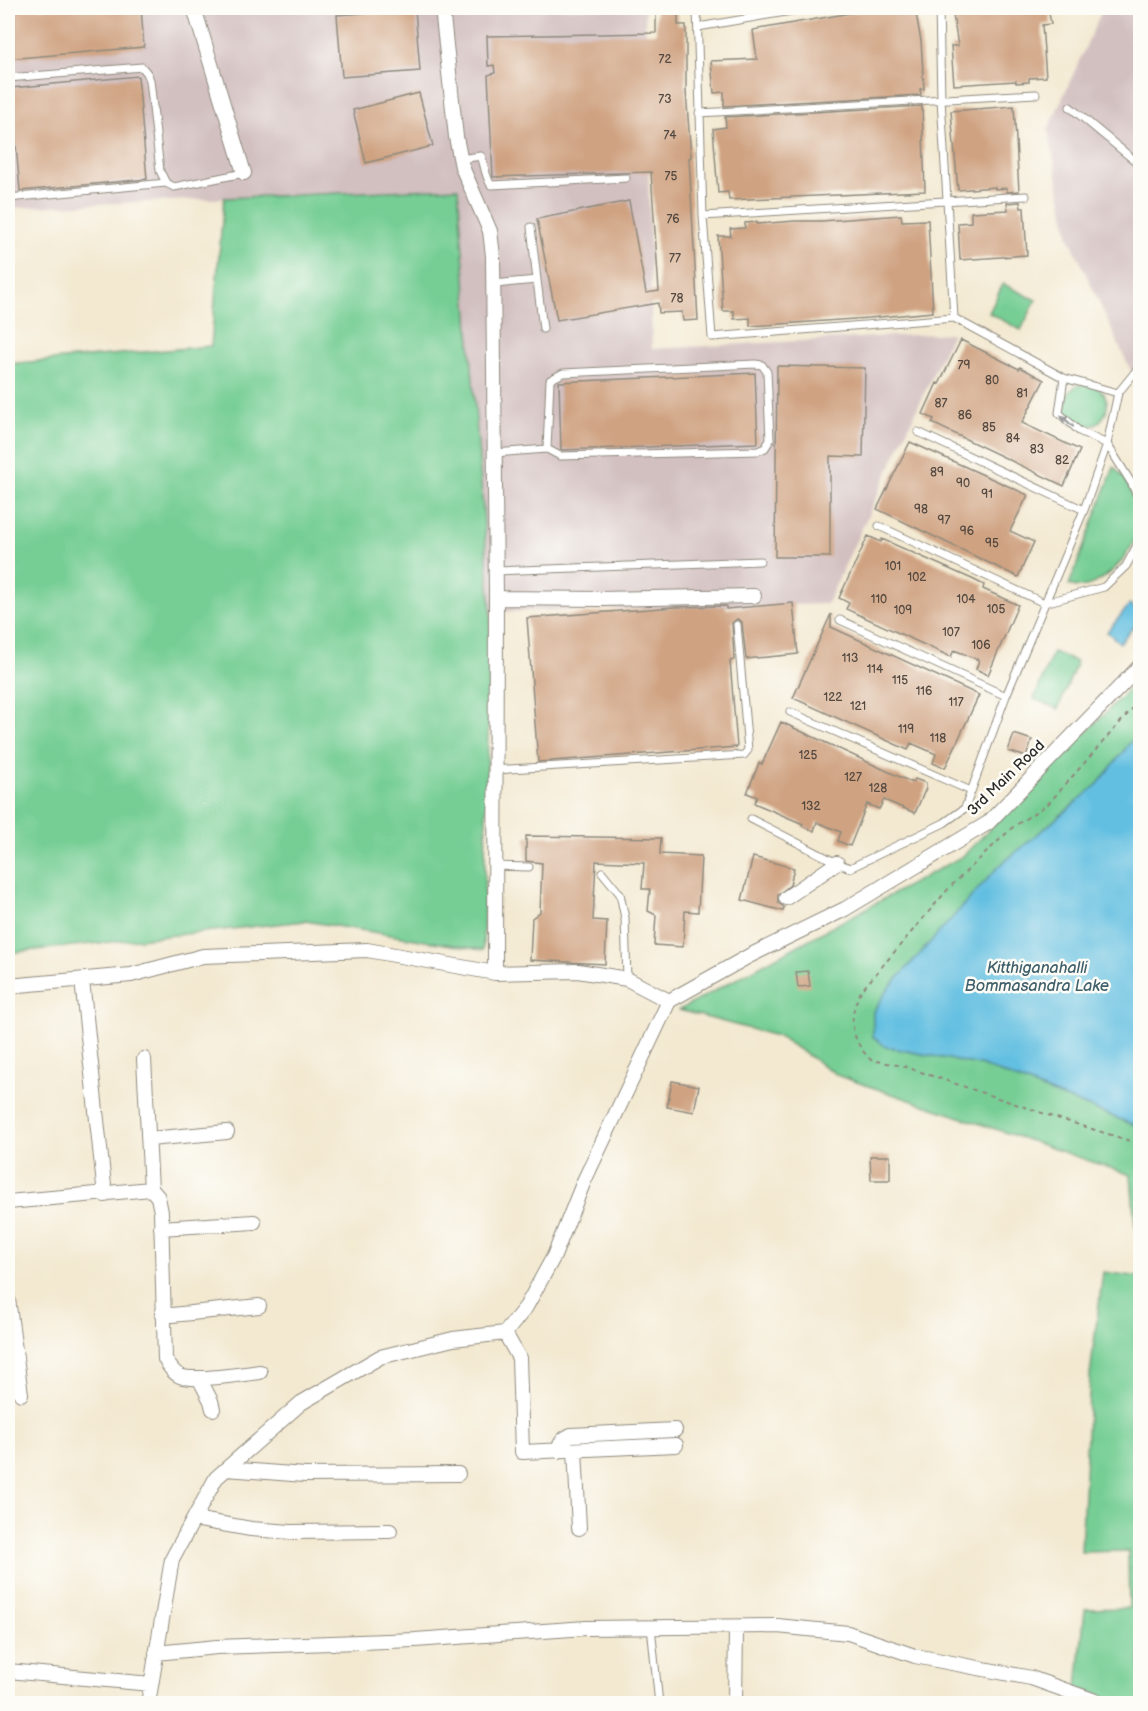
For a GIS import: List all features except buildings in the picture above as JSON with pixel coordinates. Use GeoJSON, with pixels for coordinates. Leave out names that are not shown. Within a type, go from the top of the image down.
{"type":"FeatureCollection","features":[{"type":"Feature","properties":{"kind":"street"},"geometry":{"type":"LineString","coordinates":[[194,8],[244,173]]}},
{"type":"Feature","properties":{"kind":"street"},"geometry":{"type":"LineString","coordinates":[[442,8],[460,159],[490,231],[493,256],[496,571],[495,973]]}},
{"type":"Feature","properties":{"kind":"street"},"geometry":{"type":"LineString","coordinates":[[496,598],[600,599],[754,596]]}},
{"type":"Feature","properties":{"kind":"street","name":"3rd Main Road"},"geometry":{"type":"LineString","coordinates":[[669,1002],[749,956],[845,909],[988,823],[1140,666]]}},
{"type":"Feature","properties":{"kind":"street"},"geometry":{"type":"LineString","coordinates":[[786,898],[837,863]]}},
{"type":"Feature","properties":{"kind":"street"},"geometry":{"type":"LineString","coordinates":[[8,986],[131,975],[203,956],[367,950],[495,973],[578,971],[627,979],[669,1002],[584,1181],[554,1256],[526,1307],[505,1333],[453,1339],[380,1358],[302,1403],[216,1478],[172,1559],[148,1704]]}},
{"type":"Feature","properties":{"kind":"street"},"geometry":{"type":"LineString","coordinates":[[82,980],[105,1195]]}},
{"type":"Feature","properties":{"kind":"street"},"geometry":{"type":"LineString","coordinates":[[144,1059],[151,1189],[158,1197],[161,1212],[165,1359],[171,1370],[181,1377],[199,1378],[261,1372]]}},
{"type":"Feature","properties":{"kind":"street"},"geometry":{"type":"LineString","coordinates":[[149,1139],[227,1132]]}},
{"type":"Feature","properties":{"kind":"street"},"geometry":{"type":"LineString","coordinates":[[8,1202],[105,1195],[151,1189]]}},
{"type":"Feature","properties":{"kind":"street"},"geometry":{"type":"LineString","coordinates":[[161,1228],[254,1222]]}},
{"type":"Feature","properties":{"kind":"street"},"geometry":{"type":"LineString","coordinates":[[8,1299],[21,1394]]}},
{"type":"Feature","properties":{"kind":"street"},"geometry":{"type":"LineString","coordinates":[[162,1313],[172,1315],[259,1306]]}},
{"type":"Feature","properties":{"kind":"street"},"geometry":{"type":"LineString","coordinates":[[505,1333],[519,1358],[522,1452],[676,1445]]}},
{"type":"Feature","properties":{"kind":"street"},"geometry":{"type":"LineString","coordinates":[[199,1378],[212,1401],[213,1409]]}},
{"type":"Feature","properties":{"kind":"street"},"geometry":{"type":"LineString","coordinates":[[558,1451],[560,1444],[571,1435],[675,1430]]}},
{"type":"Feature","properties":{"kind":"street"},"geometry":{"type":"LineString","coordinates":[[575,1450],[579,1528]]}},
{"type":"Feature","properties":{"kind":"street"},"geometry":{"type":"LineString","coordinates":[[226,1468],[305,1475],[458,1474]]}},
{"type":"Feature","properties":{"kind":"street"},"geometry":{"type":"LineString","coordinates":[[194,1519],[251,1529],[291,1532],[390,1531]]}},
{"type":"Feature","properties":{"kind":"street"},"geometry":{"type":"LineString","coordinates":[[156,1653],[217,1647],[415,1640],[586,1628],[777,1626],[848,1633],[915,1656],[1031,1678],[1104,1704]]}},
{"type":"Feature","properties":{"kind":"street"},"geometry":{"type":"LineString","coordinates":[[735,1704],[736,1627]]}},
{"type":"Feature","properties":{"kind":"street"},"geometry":{"type":"LineString","coordinates":[[8,1671],[151,1684]]}},
{"type":"Feature","properties":{"kind":"lane"},"geometry":{"type":"LineString","coordinates":[[697,8],[703,216],[712,337],[954,318],[1064,378],[1118,393]]}},
{"type":"Feature","properties":{"kind":"lane"},"geometry":{"type":"LineString","coordinates":[[698,27],[809,8]]}},
{"type":"Feature","properties":{"kind":"lane"},"geometry":{"type":"LineString","coordinates":[[939,8],[941,99],[954,318]]}},
{"type":"Feature","properties":{"kind":"lane"},"geometry":{"type":"LineString","coordinates":[[8,78],[141,67],[150,80],[160,171],[166,183]]}},
{"type":"Feature","properties":{"kind":"lane"},"geometry":{"type":"LineString","coordinates":[[699,113],[1036,94]]}},
{"type":"Feature","properties":{"kind":"lane"},"geometry":{"type":"LineString","coordinates":[[1070,107],[1140,165]]}},
{"type":"Feature","properties":{"kind":"lane"},"geometry":{"type":"LineString","coordinates":[[460,159],[481,156],[486,178],[491,185],[626,178]]}},
{"type":"Feature","properties":{"kind":"lane"},"geometry":{"type":"LineString","coordinates":[[8,198],[166,183],[174,187],[244,173]]}},
{"type":"Feature","properties":{"kind":"lane"},"geometry":{"type":"LineString","coordinates":[[703,216],[1026,196]]}},
{"type":"Feature","properties":{"kind":"lane"},"geometry":{"type":"LineString","coordinates":[[531,228],[543,329]]}},
{"type":"Feature","properties":{"kind":"lane"},"geometry":{"type":"LineString","coordinates":[[494,284],[537,280]]}},
{"type":"Feature","properties":{"kind":"lane"},"geometry":{"type":"LineString","coordinates":[[495,453],[547,449],[560,456],[758,451],[765,448],[770,440],[767,372],[762,365],[755,364],[563,373],[550,380],[547,449]]}},
{"type":"Feature","properties":{"kind":"lane"},"geometry":{"type":"LineString","coordinates":[[751,819],[850,868],[944,823],[965,808],[1006,696],[1084,510],[1107,444],[1118,393],[1140,366]]}},
{"type":"Feature","properties":{"kind":"lane"},"geometry":{"type":"LineString","coordinates":[[1064,378],[1059,413],[1079,431],[1107,444],[1132,484],[1140,503]]}},
{"type":"Feature","properties":{"kind":"lane"},"geometry":{"type":"LineString","coordinates":[[918,432],[1084,510]]}},
{"type":"Feature","properties":{"kind":"lane"},"geometry":{"type":"LineString","coordinates":[[879,526],[1044,603],[1104,587],[1126,566],[1140,540]]}},
{"type":"Feature","properties":{"kind":"lane"},"geometry":{"type":"LineString","coordinates":[[496,571],[760,561]]}},
{"type":"Feature","properties":{"kind":"lane"},"geometry":{"type":"LineString","coordinates":[[840,620],[1006,696]]}},
{"type":"Feature","properties":{"kind":"lane"},"geometry":{"type":"LineString","coordinates":[[494,771],[744,754],[748,750],[737,625]]}},
{"type":"Feature","properties":{"kind":"lane"},"geometry":{"type":"LineString","coordinates":[[790,712],[971,791]]}},
{"type":"Feature","properties":{"kind":"lane"},"geometry":{"type":"LineString","coordinates":[[495,866],[529,867]]}},
{"type":"Feature","properties":{"kind":"lane"},"geometry":{"type":"LineString","coordinates":[[602,872],[616,888],[622,901],[625,918],[627,979]]}},
{"type":"Feature","properties":{"kind":"lane"},"geometry":{"type":"LineString","coordinates":[[651,1627],[659,1704]]}},
{"type":"Feature","properties":{"kind":"path"},"geometry":{"type":"LineString","coordinates":[[1140,700],[1048,804],[1012,827],[949,888],[862,990],[854,1007],[852,1026],[858,1045],[871,1060],[903,1066],[1140,1144]]}},
{"type":"Feature","properties":{"kind":"shaded area"},"geometry":{"type":"Polygon","coordinates":[[[8,8],[645,8],[652,349],[952,333],[827,604],[491,612],[458,188],[8,208],[8,8]]]}},
{"type":"Feature","properties":{"kind":"shaded area"},"geometry":{"type":"Polygon","coordinates":[[[1103,8],[1140,8],[1140,391],[1069,237],[1048,130],[1103,8]]]}},
{"type":"Feature","properties":{"kind":"green space"},"geometry":{"type":"Polygon","coordinates":[[[458,188],[491,612],[483,950],[305,921],[8,953],[8,364],[211,346],[224,198],[458,188]]]}},
{"type":"Feature","properties":{"kind":"green space"},"geometry":{"type":"Polygon","coordinates":[[[1003,284],[1036,300],[1021,330],[989,313],[1003,284]]]}},
{"type":"Feature","properties":{"kind":"green space"},"geometry":{"type":"Polygon","coordinates":[[[1086,384],[1101,390],[1107,405],[1101,420],[1086,426],[1071,420],[1065,405],[1071,390],[1086,384]]]}},
{"type":"Feature","properties":{"kind":"green space"},"geometry":{"type":"Polygon","coordinates":[[[1114,467],[1126,483],[1138,510],[1138,528],[1134,541],[1127,554],[1106,576],[1081,587],[1069,585],[1114,467]]]}},
{"type":"Feature","properties":{"kind":"green space"},"geometry":{"type":"Polygon","coordinates":[[[1053,652],[1077,662],[1058,709],[1034,699],[1053,652]]]}},
{"type":"Feature","properties":{"kind":"green space"},"geometry":{"type":"Polygon","coordinates":[[[1140,678],[1140,730],[1098,784],[998,867],[886,1047],[980,1065],[1140,1127],[1140,1238],[1135,1225],[1131,1175],[839,1076],[780,1037],[679,1010],[963,856],[1140,678]]]}},
{"type":"Feature","properties":{"kind":"green space"},"geometry":{"type":"Polygon","coordinates":[[[1103,1272],[1140,1277],[1140,1703],[1123,1703],[1077,1688],[1085,1609],[1129,1608],[1128,1551],[1081,1552],[1090,1375],[1103,1272]]]}},
{"type":"Feature","properties":{"kind":"water"},"geometry":{"type":"Polygon","coordinates":[[[1130,604],[1140,613],[1140,619],[1120,643],[1107,632],[1130,604]]]}},
{"type":"Feature","properties":{"kind":"water","name":"Kitthiganahalli Bommasandra Lake"},"geometry":{"type":"Polygon","coordinates":[[[1140,730],[1140,1127],[980,1065],[886,1047],[873,1037],[873,1012],[888,989],[998,867],[1098,784],[1140,730]]]}}]}
